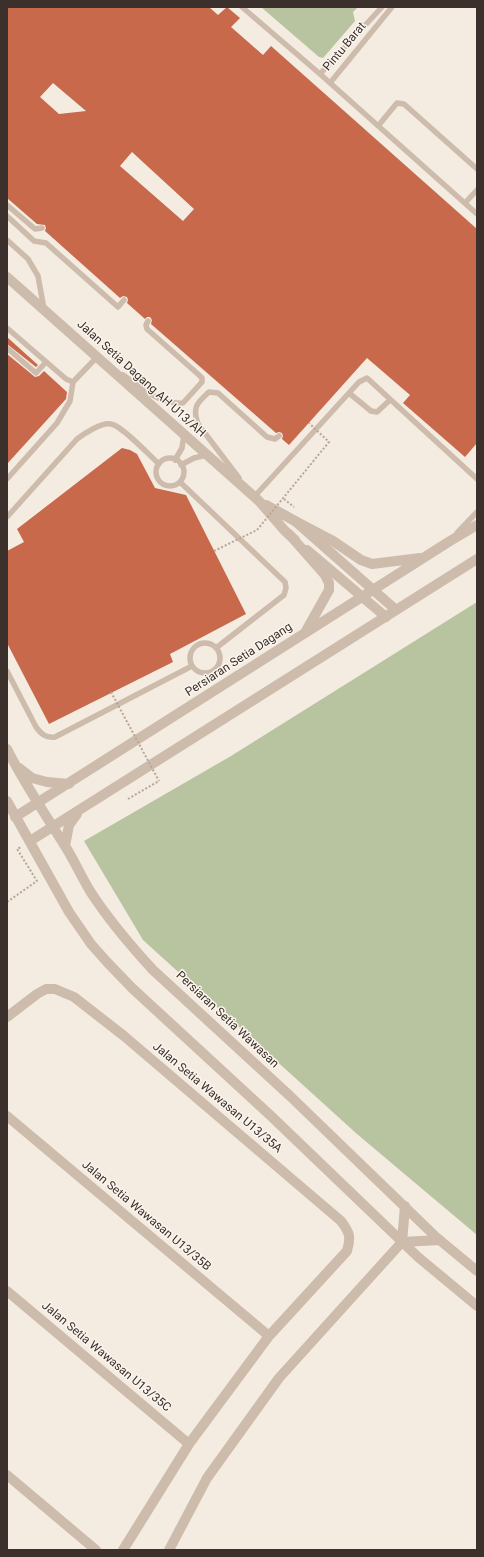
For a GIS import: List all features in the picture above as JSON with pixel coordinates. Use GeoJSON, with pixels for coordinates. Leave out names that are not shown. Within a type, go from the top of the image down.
{"type":"FeatureCollection","features":[{"type":"Feature","properties":{"kind":"street","name":"Jalan Setia Dagang AH U13/AH"},"geometry":{"type":"LineString","coordinates":[[7,277],[256,499],[289,534],[386,617]]}},
{"type":"Feature","properties":{"kind":"street","name":"Jalan Setia Dagang AH U13/AH"},"geometry":{"type":"LineString","coordinates":[[256,499],[296,521],[396,610]]}},
{"type":"Feature","properties":{"kind":"street"},"geometry":{"type":"LineString","coordinates":[[296,521],[334,541],[361,560],[372,564],[423,558]]}},
{"type":"Feature","properties":{"kind":"street","name":"Persiaran Setia Dagang"},"geometry":{"type":"LineString","coordinates":[[15,817],[38,804],[477,525]]}},
{"type":"Feature","properties":{"kind":"street"},"geometry":{"type":"LineString","coordinates":[[289,534],[325,575],[329,583],[329,590],[305,633]]}},
{"type":"Feature","properties":{"kind":"street"},"geometry":{"type":"LineString","coordinates":[[30,841],[477,559]]}},
{"type":"Feature","properties":{"kind":"street","name":"Persiaran Setia Wawasan"},"geometry":{"type":"LineString","coordinates":[[7,749],[15,766],[99,903],[115,926],[153,970],[290,1096],[440,1240],[477,1271]]}},
{"type":"Feature","properties":{"kind":"street"},"geometry":{"type":"LineString","coordinates":[[15,766],[32,778],[47,782],[69,784]]}},
{"type":"Feature","properties":{"kind":"street"},"geometry":{"type":"LineString","coordinates":[[7,801],[69,912],[91,944],[107,962],[132,988],[271,1116],[418,1257],[477,1306]]}},
{"type":"Feature","properties":{"kind":"street"},"geometry":{"type":"LineString","coordinates":[[65,846],[69,825],[80,809]]}},
{"type":"Feature","properties":{"kind":"street","name":"Jalan Setia Wawasan U13/35A"},"geometry":{"type":"LineString","coordinates":[[7,1017],[46,989],[55,989],[74,997],[136,1046],[341,1221],[348,1230],[350,1240],[346,1251],[269,1336]]}},
{"type":"Feature","properties":{"kind":"street","name":"Jalan Setia Wawasan U13/35B"},"geometry":{"type":"LineString","coordinates":[[7,1116],[269,1336]]}},
{"type":"Feature","properties":{"kind":"street"},"geometry":{"type":"LineString","coordinates":[[170,1550],[207,1478],[279,1378],[402,1242],[405,1206]]}},
{"type":"Feature","properties":{"kind":"street"},"geometry":{"type":"LineString","coordinates":[[402,1242],[440,1240]]}},
{"type":"Feature","properties":{"kind":"street","name":"Jalan Setia Wawasan U13/35C"},"geometry":{"type":"LineString","coordinates":[[7,1291],[189,1444]]}},
{"type":"Feature","properties":{"kind":"street"},"geometry":{"type":"LineString","coordinates":[[123,1550],[189,1444],[269,1336]]}},
{"type":"Feature","properties":{"kind":"street"},"geometry":{"type":"LineString","coordinates":[[7,1474],[96,1550]]}},
{"type":"Feature","properties":{"kind":"lane"},"geometry":{"type":"LineString","coordinates":[[242,7],[320,74],[477,214]]}},
{"type":"Feature","properties":{"kind":"lane","name":"Pintu Barat"},"geometry":{"type":"LineString","coordinates":[[320,74],[382,7]]}},
{"type":"Feature","properties":{"kind":"lane","name":"Pintu Barat"},"geometry":{"type":"LineString","coordinates":[[330,83],[392,7]]}},
{"type":"Feature","properties":{"kind":"lane"},"geometry":{"type":"LineString","coordinates":[[378,126],[397,104],[404,104],[477,169]]}},
{"type":"Feature","properties":{"kind":"lane"},"geometry":{"type":"LineString","coordinates":[[465,203],[477,190]]}},
{"type":"Feature","properties":{"kind":"lane"},"geometry":{"type":"LineString","coordinates":[[7,205],[35,229],[42,228]]}},
{"type":"Feature","properties":{"kind":"lane"},"geometry":{"type":"LineString","coordinates":[[7,216],[34,241],[46,243],[118,307],[124,300]]}},
{"type":"Feature","properties":{"kind":"lane"},"geometry":{"type":"LineString","coordinates":[[7,240],[28,259],[38,276],[44,310]]}},
{"type":"Feature","properties":{"kind":"lane"},"geometry":{"type":"LineString","coordinates":[[7,479],[57,423],[70,401],[73,382],[97,357],[157,398],[177,404],[183,403],[202,382],[202,378],[147,330],[146,325],[148,321]]}},
{"type":"Feature","properties":{"kind":"lane"},"geometry":{"type":"LineString","coordinates":[[7,328],[68,381],[73,382]]}},
{"type":"Feature","properties":{"kind":"lane"},"geometry":{"type":"LineString","coordinates":[[7,348],[36,373],[46,362]]}},
{"type":"Feature","properties":{"kind":"lane"},"geometry":{"type":"LineString","coordinates":[[279,436],[275,439],[267,437],[218,393],[209,392],[200,400],[195,408],[195,416],[198,424],[206,436],[256,499],[359,382],[367,378],[477,479]]}},
{"type":"Feature","properties":{"kind":"lane"},"geometry":{"type":"LineString","coordinates":[[349,393],[371,411],[378,412],[390,400]]}},
{"type":"Feature","properties":{"kind":"lane"},"geometry":{"type":"LineString","coordinates":[[7,517],[77,438],[105,424],[112,424],[122,429],[159,464]]}},
{"type":"Feature","properties":{"kind":"lane"},"geometry":{"type":"LineString","coordinates":[[175,460],[182,448],[184,434]]}},
{"type":"Feature","properties":{"kind":"lane"},"geometry":{"type":"LineString","coordinates":[[181,465],[194,458],[207,455]]}},
{"type":"Feature","properties":{"kind":"lane"},"geometry":{"type":"LineString","coordinates":[[166,459],[175,460],[181,465],[183,474],[180,482],[172,486],[162,484],[159,481],[156,472],[159,464],[166,459]]}},
{"type":"Feature","properties":{"kind":"lane"},"geometry":{"type":"LineString","coordinates":[[180,482],[285,582],[286,588],[284,595],[216,648]]}},
{"type":"Feature","properties":{"kind":"lane"},"geometry":{"type":"LineString","coordinates":[[450,541],[477,512]]}},
{"type":"Feature","properties":{"kind":"lane"},"geometry":{"type":"LineString","coordinates":[[208,644],[216,648],[220,657],[218,667],[205,673],[195,669],[192,666],[191,656],[198,645],[208,644]]}},
{"type":"Feature","properties":{"kind":"lane"},"geometry":{"type":"LineString","coordinates":[[7,671],[36,727],[41,734],[48,738],[55,737],[192,666]]}},
{"type":"Feature","properties":{"kind":"path"},"geometry":{"type":"LineString","coordinates":[[214,551],[257,530],[284,499],[329,442],[309,423]]}},
{"type":"Feature","properties":{"kind":"path"},"geometry":{"type":"LineString","coordinates":[[284,499],[300,511]]}},
{"type":"Feature","properties":{"kind":"path"},"geometry":{"type":"LineString","coordinates":[[111,692],[159,781],[128,799]]}},
{"type":"Feature","properties":{"kind":"path"},"geometry":{"type":"LineString","coordinates":[[7,902],[37,881],[17,849],[30,841]]}},
{"type":"Feature","properties":{"kind":"green space"},"geometry":{"type":"Polygon","coordinates":[[[261,7],[358,7],[353,12],[355,21],[323,58],[319,57],[261,7]]]}},
{"type":"Feature","properties":{"kind":"green space"},"geometry":{"type":"Polygon","coordinates":[[[477,602],[477,1235],[357,1134],[143,940],[84,841],[231,756],[477,602]]]}},
{"type":"Feature","properties":{"kind":"building"},"geometry":{"type":"Polygon","coordinates":[[[7,7],[209,7],[218,15],[227,7],[240,18],[231,27],[263,55],[271,46],[477,229],[477,443],[465,457],[403,403],[410,395],[367,358],[289,445],[282,439],[282,433],[276,433],[151,324],[152,320],[150,317],[145,319],[127,303],[127,297],[123,296],[120,298],[45,231],[45,225],[37,224],[7,198],[7,7]],[[53,83],[40,97],[59,114],[86,111],[53,83]],[[132,152],[120,166],[183,221],[194,209],[132,152]]]}},
{"type":"Feature","properties":{"kind":"building"},"geometry":{"type":"Polygon","coordinates":[[[7,337],[38,365],[36,367],[7,344],[7,337]]]}},
{"type":"Feature","properties":{"kind":"building"},"geometry":{"type":"Polygon","coordinates":[[[7,354],[35,377],[39,376],[44,371],[67,392],[66,399],[7,464],[7,354]]]}},
{"type":"Feature","properties":{"kind":"building"},"geometry":{"type":"Polygon","coordinates":[[[122,448],[137,454],[155,488],[186,495],[246,614],[170,654],[173,662],[49,724],[7,643],[7,551],[24,542],[17,529],[122,448]]]}}]}
